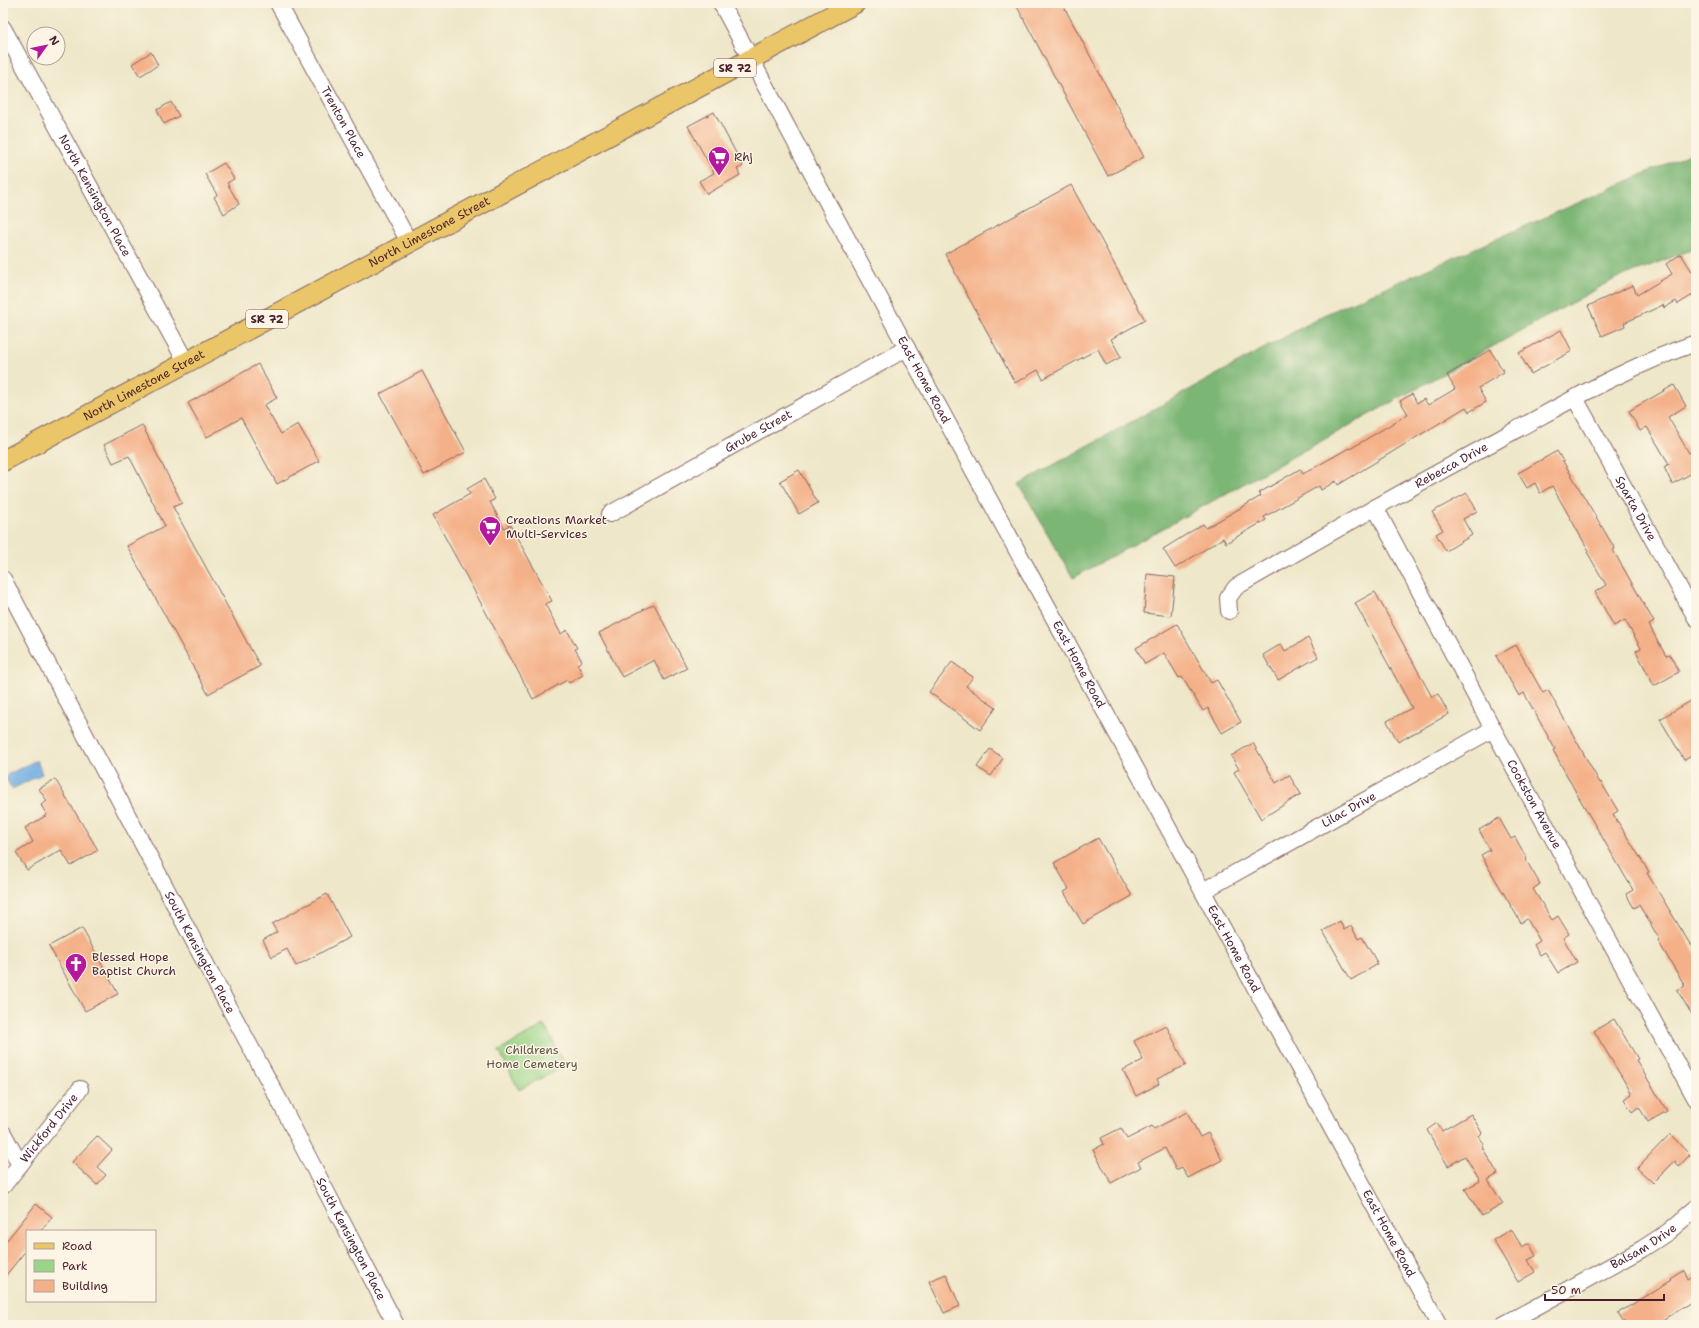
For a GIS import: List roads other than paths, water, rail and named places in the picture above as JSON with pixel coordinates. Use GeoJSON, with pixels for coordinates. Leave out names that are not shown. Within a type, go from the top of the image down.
{"type":"FeatureCollection","features":[{"type":"Feature","properties":{"kind":"main road","name":"North Limestone Street"},"geometry":{"type":"LineString","coordinates":[[3,461],[855,3]]}},
{"type":"Feature","properties":{"kind":"street","name":"Trenton Place"},"geometry":{"type":"LineString","coordinates":[[278,3],[409,242]]}},
{"type":"Feature","properties":{"kind":"street","name":"East Home Road"},"geometry":{"type":"LineString","coordinates":[[721,3],[984,490],[1439,1325]]}},
{"type":"Feature","properties":{"kind":"street","name":"North Kensington Place"},"geometry":{"type":"LineString","coordinates":[[3,28],[186,362]]}},
{"type":"Feature","properties":{"kind":"street","name":"Rebecca Drive"},"geometry":{"type":"LineString","coordinates":[[1229,611],[1228,598],[1236,587],[1375,507],[1575,398],[1640,365],[1696,343]]}},
{"type":"Feature","properties":{"kind":"street","name":"Grube Street"},"geometry":{"type":"LineString","coordinates":[[610,514],[907,348]]}},
{"type":"Feature","properties":{"kind":"street","name":"Sparta Drive"},"geometry":{"type":"LineString","coordinates":[[1575,398],[1696,618]]}},
{"type":"Feature","properties":{"kind":"street","name":"Cookston Avenue"},"geometry":{"type":"LineString","coordinates":[[1375,507],[1494,729],[1696,1099]]}},
{"type":"Feature","properties":{"kind":"street","name":"South Kensington Place"},"geometry":{"type":"LineString","coordinates":[[3,579],[279,1100],[396,1325]]}},
{"type":"Feature","properties":{"kind":"street","name":"Lilac Drive"},"geometry":{"type":"LineString","coordinates":[[1203,891],[1494,729]]}},
{"type":"Feature","properties":{"kind":"street","name":"Wickford Drive"},"geometry":{"type":"LineString","coordinates":[[3,1186],[80,1089]]}},
{"type":"Feature","properties":{"kind":"street"},"geometry":{"type":"LineString","coordinates":[[3,1133],[20,1164]]}},
{"type":"Feature","properties":{"kind":"street","name":"Balsam Drive"},"geometry":{"type":"LineString","coordinates":[[1502,1325],[1642,1249],[1668,1232],[1696,1208]]}},
{"type":"Feature","properties":{"kind":"water"},"geometry":{"type":"Polygon","coordinates":[[[37,761],[42,774],[12,789],[6,778],[7,775],[37,761]]]}},
{"type":"Feature","properties":{"kind":"place","name":"Rhj"},"geometry":{"type":"Point","coordinates":[719,176]}},
{"type":"Feature","properties":{"kind":"place","name":"Creations Market Multi-Services"},"geometry":{"type":"Point","coordinates":[490,546]}},
{"type":"Feature","properties":{"kind":"place","name":"Blessed Hope Baptist Church"},"geometry":{"type":"Point","coordinates":[76,984]}},
{"type":"Feature","properties":{"kind":"park label","name":"Childrens Home Cemetery"},"geometry":{"type":"Point","coordinates":[532,1057]}}]}
